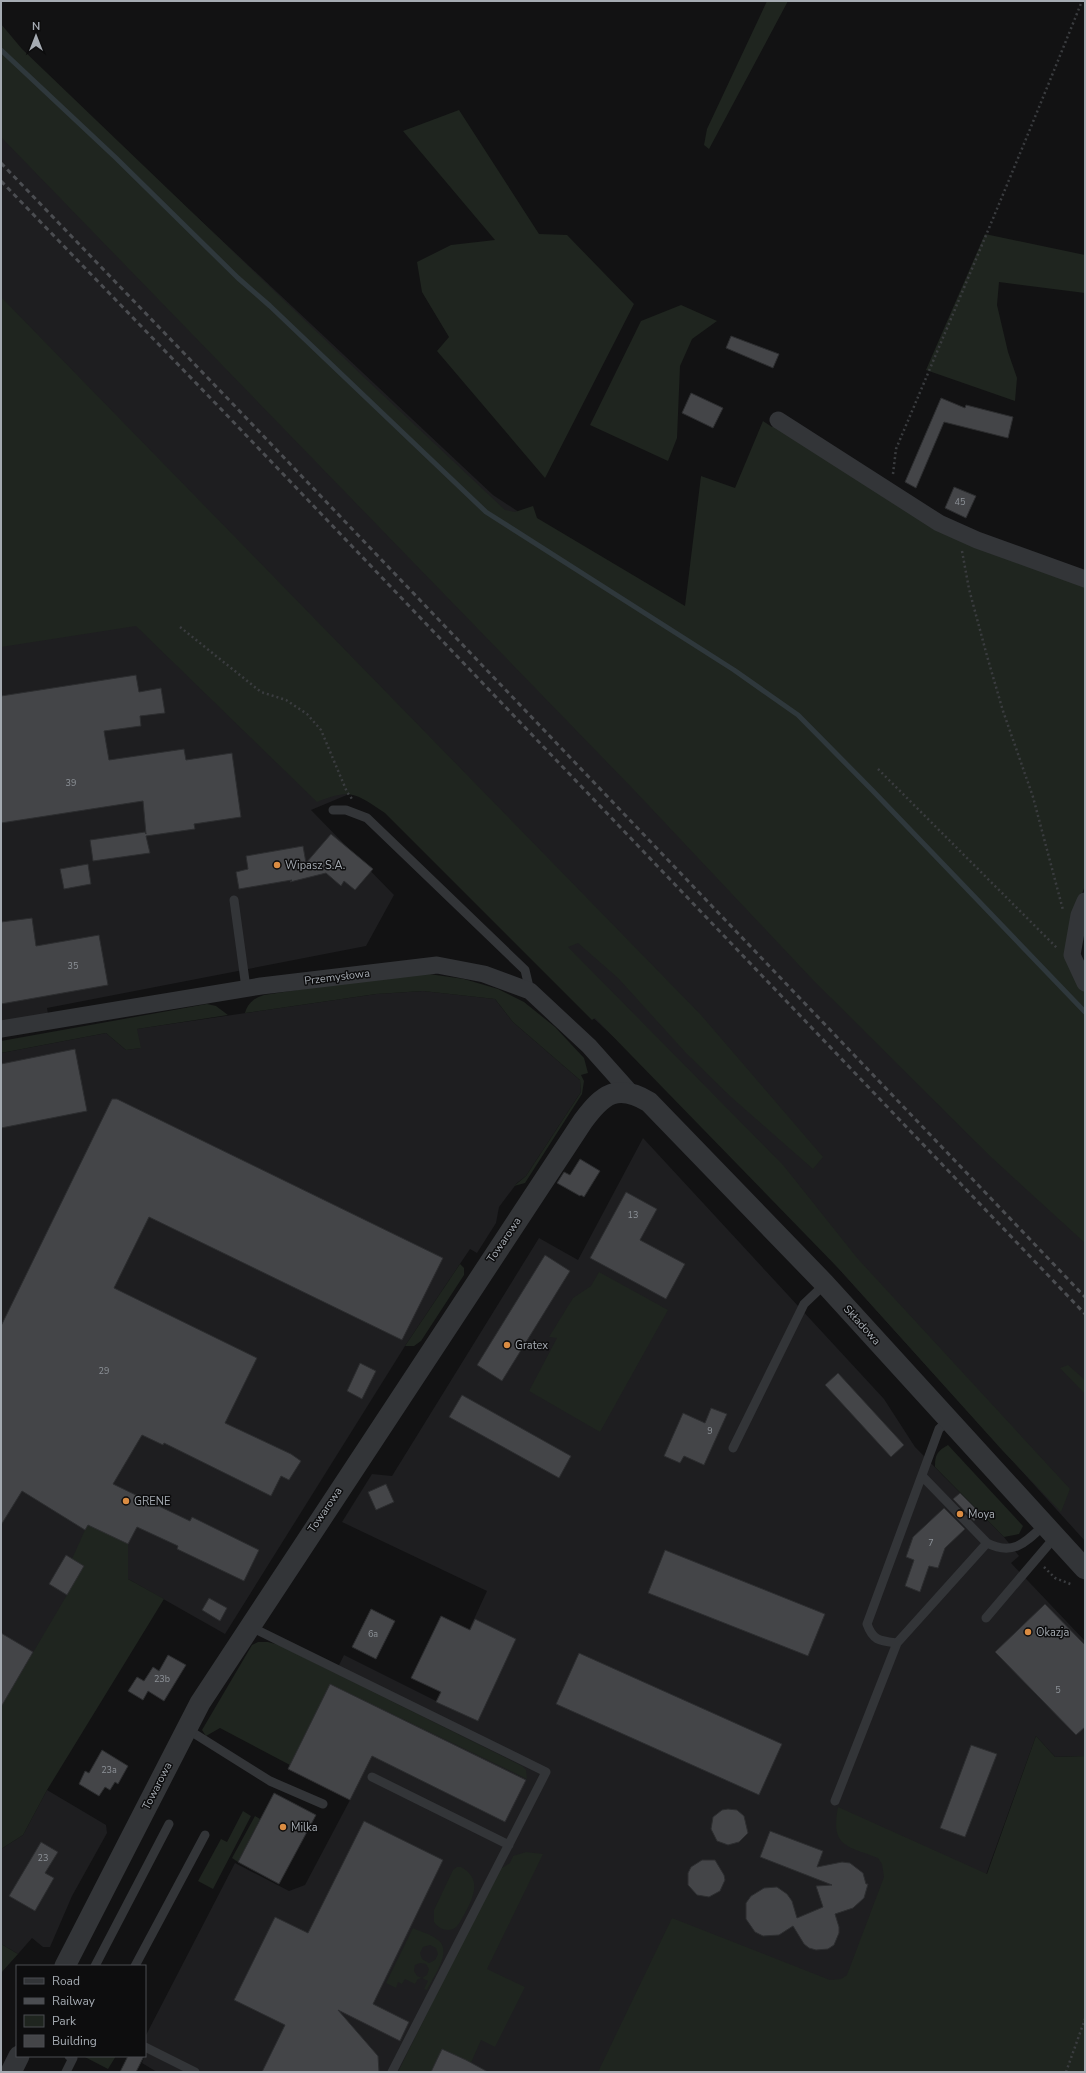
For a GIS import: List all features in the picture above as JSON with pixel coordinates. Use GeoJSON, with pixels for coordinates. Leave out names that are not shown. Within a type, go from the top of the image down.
{"type":"FeatureCollection","features":[{"type":"Feature","properties":{"kind":"street"},"geometry":{"type":"LineString","coordinates":[[778,420],[939,523],[1085,579]]}},
{"type":"Feature","properties":{"kind":"street"},"geometry":{"type":"LineString","coordinates":[[1085,901],[1080,916],[1072,955],[1085,983]]}},
{"type":"Feature","properties":{"kind":"street","name":"Przemysłowa"},"geometry":{"type":"LineString","coordinates":[[1,1029],[246,988],[437,965],[484,974],[530,991],[588,1046],[630,1092]]}},
{"type":"Feature","properties":{"kind":"street","name":"Składowa"},"geometry":{"type":"LineString","coordinates":[[630,1092],[649,1102],[825,1284],[1049,1531],[1081,1577]]}},
{"type":"Feature","properties":{"kind":"street","name":"Towarowa"},"geometry":{"type":"LineString","coordinates":[[66,1965],[200,1702],[249,1626],[583,1121],[596,1104],[611,1094],[630,1092]]}},
{"type":"Feature","properties":{"kind":"street"},"geometry":{"type":"LineString","coordinates":[[11,2072],[18,2057]]}},
{"type":"Feature","properties":{"kind":"lane"},"geometry":{"type":"LineString","coordinates":[[333,810],[346,810],[367,818],[524,970],[530,991]]}},
{"type":"Feature","properties":{"kind":"lane"},"geometry":{"type":"LineString","coordinates":[[234,900],[246,988]]}},
{"type":"Feature","properties":{"kind":"lane"},"geometry":{"type":"LineString","coordinates":[[733,1448],[804,1304],[825,1284]]}},
{"type":"Feature","properties":{"kind":"lane"},"geometry":{"type":"LineString","coordinates":[[897,1643],[882,1641],[871,1635],[867,1624],[923,1477],[939,1429],[948,1420]]}},
{"type":"Feature","properties":{"kind":"lane"},"geometry":{"type":"LineString","coordinates":[[923,1477],[987,1543],[1000,1549],[1011,1548],[1025,1543],[1049,1531]]}},
{"type":"Feature","properties":{"kind":"lane"},"geometry":{"type":"LineString","coordinates":[[986,1618],[1049,1531]]}},
{"type":"Feature","properties":{"kind":"lane"},"geometry":{"type":"LineString","coordinates":[[835,1801],[897,1643],[987,1543]]}},
{"type":"Feature","properties":{"kind":"lane"},"geometry":{"type":"LineString","coordinates":[[249,1626],[546,1772],[392,2072]]}},
{"type":"Feature","properties":{"kind":"lane"},"geometry":{"type":"LineString","coordinates":[[187,1729],[270,1781],[323,1804]]}},
{"type":"Feature","properties":{"kind":"lane"},"geometry":{"type":"LineString","coordinates":[[372,1777],[509,1845]]}},
{"type":"Feature","properties":{"kind":"lane"},"geometry":{"type":"LineString","coordinates":[[96,1965],[169,1824]]}},
{"type":"Feature","properties":{"kind":"lane"},"geometry":{"type":"LineString","coordinates":[[136,1965],[206,1835]]}},
{"type":"Feature","properties":{"kind":"lane"},"geometry":{"type":"LineString","coordinates":[[146,2047],[195,2072]]}},
{"type":"Feature","properties":{"kind":"lane"},"geometry":{"type":"LineString","coordinates":[[66,2072],[73,2058],[72,2057]]}},
{"type":"Feature","properties":{"kind":"path"},"geometry":{"type":"LineString","coordinates":[[900,497],[895,486],[893,475],[896,450],[1015,167],[1082,1]]}},
{"type":"Feature","properties":{"kind":"path"},"geometry":{"type":"LineString","coordinates":[[957,531],[969,589],[987,656],[1003,711],[1033,797],[1065,915]]}},
{"type":"Feature","properties":{"kind":"path"},"geometry":{"type":"LineString","coordinates":[[180,627],[261,692],[286,700],[307,714],[321,730],[347,792],[367,818]]}},
{"type":"Feature","properties":{"kind":"path"},"geometry":{"type":"LineString","coordinates":[[878,769],[1077,968]]}},
{"type":"Feature","properties":{"kind":"path"},"geometry":{"type":"LineString","coordinates":[[1041,1563],[1055,1578],[1081,1577]]}},
{"type":"Feature","properties":{"kind":"path"},"geometry":{"type":"LineString","coordinates":[[1066,2072],[1070,2066],[1085,2019]]}},
{"type":"Feature","properties":{"kind":"shaded area"},"geometry":{"type":"Polygon","coordinates":[[[1,33],[493,495],[531,520],[1085,981],[1085,1541],[715,1132],[555,982],[387,811],[354,792],[311,810],[394,895],[366,946],[47,1008],[48,1014],[1,1023],[1,33]]]}},
{"type":"Feature","properties":{"kind":"shaded area"},"geometry":{"type":"Polygon","coordinates":[[[423,991],[495,999],[513,1022],[580,1080],[581,1092],[526,1176],[517,1183],[499,1207],[496,1223],[477,1253],[470,1249],[405,1346],[225,1634],[98,1562],[1,1727],[1,1053],[106,1033],[126,1050],[140,1048],[136,1029],[376,994],[423,991]]]}},
{"type":"Feature","properties":{"kind":"shaded area"},"geometry":{"type":"Polygon","coordinates":[[[643,1138],[884,1399],[915,1447],[1004,1537],[1019,1556],[1011,1563],[1085,1641],[1085,1756],[1055,1757],[1036,1736],[915,2072],[157,2072],[142,2063],[144,2057],[146,2057],[146,2035],[235,1863],[289,1891],[305,1885],[350,1800],[288,1769],[344,1655],[436,1701],[487,1591],[342,1522],[372,1474],[392,1476],[539,1238],[578,1260],[643,1138]]]}},
{"type":"Feature","properties":{"kind":"shaded area"},"geometry":{"type":"Polygon","coordinates":[[[47,1790],[106,1825],[107,1833],[72,1896],[50,1947],[43,1947],[32,1938],[18,1954],[1,1944],[1,1849],[23,1835],[47,1790]]]}},
{"type":"Feature","properties":{"kind":"green space"},"geometry":{"type":"Polygon","coordinates":[[[767,1],[788,1],[709,149],[704,145],[707,129],[767,1]]]}},
{"type":"Feature","properties":{"kind":"green space"},"geometry":{"type":"Polygon","coordinates":[[[1,24],[22,49],[368,381],[505,510],[515,512],[533,506],[537,518],[685,606],[701,476],[735,488],[763,421],[772,427],[777,419],[888,491],[1085,582],[1085,886],[1076,909],[1067,962],[1085,981],[1085,1243],[992,1158],[813,980],[635,791],[1,137],[1,24]]]}},
{"type":"Feature","properties":{"kind":"green space"},"geometry":{"type":"Polygon","coordinates":[[[459,110],[539,234],[567,235],[634,304],[545,478],[437,351],[449,337],[422,292],[417,262],[451,245],[495,240],[403,131],[459,110]]]}},
{"type":"Feature","properties":{"kind":"green space"},"geometry":{"type":"Polygon","coordinates":[[[985,234],[1085,255],[1085,293],[999,282],[997,305],[1008,352],[1017,378],[1015,401],[926,370],[985,234]]]}},
{"type":"Feature","properties":{"kind":"green space"},"geometry":{"type":"Polygon","coordinates":[[[1,297],[701,1015],[823,1157],[813,1169],[731,1097],[686,1053],[618,978],[578,943],[568,947],[783,1165],[858,1259],[1070,1489],[1061,1512],[1002,1450],[840,1270],[595,1018],[592,1020],[385,813],[360,797],[353,795],[338,795],[317,802],[136,626],[1,647],[1,297]]]}},
{"type":"Feature","properties":{"kind":"green space"},"geometry":{"type":"Polygon","coordinates":[[[681,305],[717,321],[692,339],[680,366],[677,438],[668,461],[590,425],[641,321],[681,305]]]}},
{"type":"Feature","properties":{"kind":"green space"},"geometry":{"type":"Polygon","coordinates":[[[429,974],[464,979],[498,989],[524,1002],[555,1027],[584,1058],[588,1073],[581,1075],[584,1081],[582,1094],[525,1183],[514,1186],[526,1176],[581,1092],[580,1080],[513,1022],[495,999],[423,991],[376,994],[245,1013],[252,1001],[264,995],[370,979],[429,974]]]}},
{"type":"Feature","properties":{"kind":"green space"},"geometry":{"type":"Polygon","coordinates":[[[207,1004],[216,1006],[228,1015],[137,1029],[141,1048],[126,1050],[106,1033],[1,1053],[1,1041],[207,1004]]]}},
{"type":"Feature","properties":{"kind":"green space"},"geometry":{"type":"Polygon","coordinates":[[[460,1264],[464,1268],[464,1275],[421,1341],[414,1346],[405,1346],[460,1264]]]}},
{"type":"Feature","properties":{"kind":"green space"},"geometry":{"type":"Polygon","coordinates":[[[599,1272],[668,1310],[600,1432],[529,1391],[557,1338],[549,1337],[573,1298],[591,1286],[599,1272]]]}},
{"type":"Feature","properties":{"kind":"green space"},"geometry":{"type":"Polygon","coordinates":[[[1068,1365],[1085,1380],[1085,1394],[1060,1368],[1068,1365]]]}},
{"type":"Feature","properties":{"kind":"green space"},"geometry":{"type":"Polygon","coordinates":[[[948,1445],[1023,1526],[1019,1534],[1004,1537],[935,1467],[935,1459],[937,1454],[941,1449],[948,1445]]]}},
{"type":"Feature","properties":{"kind":"green space"},"geometry":{"type":"Polygon","coordinates":[[[113,1484],[93,1527],[128,1544],[128,1579],[164,1599],[47,1790],[23,1835],[1,1849],[1,1707],[84,1566],[72,1559],[85,1530],[113,1484]]]}},
{"type":"Feature","properties":{"kind":"green space"},"geometry":{"type":"Polygon","coordinates":[[[258,1642],[268,1642],[279,1645],[522,1766],[526,1770],[527,1779],[330,1684],[290,1765],[220,1728],[206,1736],[202,1730],[252,1645],[258,1642]]]}},
{"type":"Feature","properties":{"kind":"green space"},"geometry":{"type":"Polygon","coordinates":[[[1036,1736],[1055,1757],[1085,1756],[1085,2072],[598,2072],[672,1918],[830,1980],[841,1979],[847,1975],[884,1877],[882,1864],[878,1858],[850,1847],[843,1843],[839,1838],[836,1820],[838,1807],[987,1874],[1036,1736]]]}},
{"type":"Feature","properties":{"kind":"green space"},"geometry":{"type":"Polygon","coordinates":[[[243,1811],[251,1816],[213,1889],[198,1881],[221,1839],[227,1842],[243,1811]]]}},
{"type":"Feature","properties":{"kind":"green space"},"geometry":{"type":"Polygon","coordinates":[[[255,1816],[260,1819],[238,1862],[232,1858],[255,1816]]]}},
{"type":"Feature","properties":{"kind":"green space"},"geometry":{"type":"Polygon","coordinates":[[[526,1852],[543,1854],[487,1969],[525,1987],[495,2047],[481,2040],[469,2067],[466,2060],[442,2049],[431,2072],[398,2072],[497,1871],[510,1863],[513,1856],[526,1852]]]}},
{"type":"Feature","properties":{"kind":"green space"},"geometry":{"type":"Polygon","coordinates":[[[457,1867],[461,1867],[472,1877],[474,1883],[473,1896],[464,1915],[456,1927],[450,1930],[445,1930],[440,1928],[434,1922],[434,1910],[453,1870],[457,1867]]]}},
{"type":"Feature","properties":{"kind":"green space"},"geometry":{"type":"Polygon","coordinates":[[[413,1928],[432,1936],[442,1945],[443,1957],[427,1990],[424,1989],[428,1981],[422,1978],[418,1979],[415,1984],[405,1979],[402,1984],[398,1982],[396,1988],[386,1983],[413,1928]],[[430,1945],[423,1947],[420,1953],[422,1959],[429,1963],[435,1960],[438,1954],[436,1948],[430,1945]],[[420,1963],[415,1965],[414,1971],[417,1976],[422,1978],[427,1975],[429,1969],[426,1964],[420,1963]]]}},
{"type":"Feature","properties":{"kind":"green space"},"geometry":{"type":"Polygon","coordinates":[[[1,1944],[18,1954],[1,1973],[1,1944]]]}},
{"type":"Feature","properties":{"kind":"green space"},"geometry":{"type":"Polygon","coordinates":[[[85,2057],[115,2057],[108,2069],[85,2057]]]}},
{"type":"Feature","properties":{"kind":"building"},"geometry":{"type":"Polygon","coordinates":[[[731,336],[779,354],[773,368],[726,348],[731,336]]]}},
{"type":"Feature","properties":{"kind":"building"},"geometry":{"type":"Polygon","coordinates":[[[691,393],[723,408],[713,428],[682,413],[691,393]]]}},
{"type":"Feature","properties":{"kind":"building"},"geometry":{"type":"Polygon","coordinates":[[[941,398],[965,408],[966,405],[1013,417],[1008,438],[944,422],[916,488],[905,482],[941,398]]]}},
{"type":"Feature","properties":{"kind":"building"},"geometry":{"type":"Polygon","coordinates":[[[954,487],[976,496],[966,518],[945,508],[954,487]]]}},
{"type":"Feature","properties":{"kind":"building"},"geometry":{"type":"Polygon","coordinates":[[[136,675],[139,692],[161,688],[165,713],[140,716],[141,726],[104,731],[109,760],[184,749],[186,760],[232,753],[241,817],[194,824],[195,829],[146,836],[150,853],[93,861],[90,840],[145,832],[146,834],[143,801],[1,823],[1,696],[136,675]]]}},
{"type":"Feature","properties":{"kind":"building"},"geometry":{"type":"Polygon","coordinates":[[[331,834],[373,869],[355,890],[344,881],[341,886],[326,873],[290,882],[292,880],[239,889],[236,872],[248,869],[246,856],[303,846],[306,863],[331,834]]]}},
{"type":"Feature","properties":{"kind":"building"},"geometry":{"type":"Polygon","coordinates":[[[88,864],[91,884],[64,889],[60,869],[88,864]]]}},
{"type":"Feature","properties":{"kind":"building"},"geometry":{"type":"Polygon","coordinates":[[[32,918],[36,946],[99,935],[108,985],[1,1004],[1,922],[32,918]]]}},
{"type":"Feature","properties":{"kind":"building"},"geometry":{"type":"Polygon","coordinates":[[[75,1049],[87,1111],[1,1128],[1,1064],[75,1049]]]}},
{"type":"Feature","properties":{"kind":"building"},"geometry":{"type":"Polygon","coordinates":[[[112,1099],[117,1099],[443,1258],[402,1340],[149,1217],[114,1288],[257,1358],[225,1423],[291,1454],[301,1461],[289,1480],[281,1476],[271,1496],[164,1443],[163,1445],[142,1435],[113,1484],[190,1521],[192,1517],[259,1550],[244,1581],[177,1549],[178,1546],[137,1527],[128,1544],[88,1525],[85,1530],[22,1491],[1,1525],[1,1326],[112,1099]]]}},
{"type":"Feature","properties":{"kind":"building"},"geometry":{"type":"Polygon","coordinates":[[[580,1159],[600,1171],[584,1197],[557,1183],[564,1172],[570,1175],[580,1159]]]}},
{"type":"Feature","properties":{"kind":"building"},"geometry":{"type":"Polygon","coordinates":[[[626,1192],[657,1209],[640,1240],[685,1264],[666,1299],[590,1258],[626,1192]]]}},
{"type":"Feature","properties":{"kind":"building"},"geometry":{"type":"Polygon","coordinates":[[[545,1255],[570,1271],[502,1381],[477,1365],[545,1255]]]}},
{"type":"Feature","properties":{"kind":"building"},"geometry":{"type":"Polygon","coordinates":[[[360,1363],[376,1371],[362,1399],[347,1391],[360,1363]]]}},
{"type":"Feature","properties":{"kind":"building"},"geometry":{"type":"Polygon","coordinates":[[[838,1373],[904,1445],[891,1457],[825,1385],[838,1373]]]}},
{"type":"Feature","properties":{"kind":"building"},"geometry":{"type":"Polygon","coordinates":[[[462,1395],[571,1456],[559,1478],[449,1417],[462,1395]]]}},
{"type":"Feature","properties":{"kind":"building"},"geometry":{"type":"Polygon","coordinates":[[[711,1408],[727,1414],[704,1465],[684,1456],[680,1463],[664,1456],[683,1413],[705,1423],[711,1408]]]}},
{"type":"Feature","properties":{"kind":"building"},"geometry":{"type":"Polygon","coordinates":[[[386,1484],[394,1502],[376,1510],[368,1492],[386,1484]]]}},
{"type":"Feature","properties":{"kind":"building"},"geometry":{"type":"Polygon","coordinates":[[[960,1493],[981,1514],[974,1521],[953,1499],[960,1493]]]}},
{"type":"Feature","properties":{"kind":"building"},"geometry":{"type":"Polygon","coordinates":[[[944,1508],[965,1529],[945,1548],[938,1568],[929,1566],[920,1592],[905,1586],[914,1560],[906,1557],[913,1537],[944,1508]]]}},
{"type":"Feature","properties":{"kind":"building"},"geometry":{"type":"Polygon","coordinates":[[[665,1550],[825,1614],[808,1656],[648,1593],[665,1550]]]}},
{"type":"Feature","properties":{"kind":"building"},"geometry":{"type":"Polygon","coordinates":[[[66,1555],[84,1566],[67,1595],[49,1584],[66,1555]]]}},
{"type":"Feature","properties":{"kind":"building"},"geometry":{"type":"Polygon","coordinates":[[[209,1598],[227,1608],[220,1621],[202,1610],[209,1598]]]}},
{"type":"Feature","properties":{"kind":"building"},"geometry":{"type":"Polygon","coordinates":[[[1045,1604],[1085,1645],[1085,1727],[1076,1735],[995,1652],[1045,1604]]]}},
{"type":"Feature","properties":{"kind":"building"},"geometry":{"type":"Polygon","coordinates":[[[371,1609],[395,1621],[376,1659],[352,1647],[371,1609]]]}},
{"type":"Feature","properties":{"kind":"building"},"geometry":{"type":"Polygon","coordinates":[[[441,1616],[470,1630],[475,1619],[516,1639],[478,1721],[436,1702],[441,1692],[411,1678],[441,1616]]]}},
{"type":"Feature","properties":{"kind":"building"},"geometry":{"type":"Polygon","coordinates":[[[1,1633],[33,1652],[1,1707],[1,1633]]]}},
{"type":"Feature","properties":{"kind":"building"},"geometry":{"type":"Polygon","coordinates":[[[579,1653],[782,1744],[759,1795],[556,1704],[579,1653]]]}},
{"type":"Feature","properties":{"kind":"building"},"geometry":{"type":"Polygon","coordinates":[[[168,1655],[186,1665],[164,1701],[148,1691],[143,1700],[128,1691],[137,1677],[144,1681],[153,1667],[159,1671],[168,1655]]]}},
{"type":"Feature","properties":{"kind":"building"},"geometry":{"type":"Polygon","coordinates":[[[330,1684],[526,1780],[505,1822],[372,1756],[350,1800],[288,1769],[330,1684]]]}},
{"type":"Feature","properties":{"kind":"building"},"geometry":{"type":"Polygon","coordinates":[[[971,1745],[997,1754],[965,1837],[940,1828],[971,1745]]]}},
{"type":"Feature","properties":{"kind":"building"},"geometry":{"type":"Polygon","coordinates":[[[102,1750],[128,1766],[118,1784],[115,1782],[110,1790],[105,1787],[99,1796],[79,1784],[85,1771],[89,1773],[102,1750]]]}},
{"type":"Feature","properties":{"kind":"building","name":"Milka"},"geometry":{"type":"Polygon","coordinates":[[[274,1793],[316,1815],[279,1884],[238,1862],[274,1793]]]}},
{"type":"Feature","properties":{"kind":"building"},"geometry":{"type":"Polygon","coordinates":[[[722,1810],[737,1810],[744,1816],[748,1833],[739,1842],[728,1845],[717,1841],[711,1829],[713,1817],[722,1810]]]}},
{"type":"Feature","properties":{"kind":"building"},"geometry":{"type":"Polygon","coordinates":[[[364,1821],[443,1860],[373,2004],[409,2022],[400,2041],[338,2010],[378,2056],[379,2072],[262,2072],[285,2025],[234,2000],[275,1917],[308,1933],[364,1821]]]}},
{"type":"Feature","properties":{"kind":"building"},"geometry":{"type":"Polygon","coordinates":[[[770,1831],[823,1851],[817,1867],[842,1862],[850,1863],[863,1873],[866,1884],[868,1884],[864,1898],[853,1908],[835,1914],[839,1927],[839,1933],[834,1945],[828,1949],[816,1950],[809,1948],[804,1944],[793,1926],[779,1935],[763,1936],[755,1932],[746,1919],[746,1903],[751,1896],[764,1888],[777,1887],[787,1894],[792,1901],[797,1918],[823,1907],[816,1886],[832,1885],[760,1857],[770,1831]]]}},
{"type":"Feature","properties":{"kind":"building"},"geometry":{"type":"Polygon","coordinates":[[[41,1842],[58,1852],[45,1873],[54,1878],[35,1911],[9,1896],[41,1842]]]}},
{"type":"Feature","properties":{"kind":"building"},"geometry":{"type":"Polygon","coordinates":[[[702,1860],[715,1860],[724,1875],[725,1880],[720,1891],[709,1897],[697,1895],[688,1885],[688,1873],[691,1867],[702,1860]]]}},
{"type":"Feature","properties":{"kind":"building"},"geometry":{"type":"Polygon","coordinates":[[[442,2049],[466,2060],[488,2072],[431,2072],[442,2049]]]}},
{"type":"Feature","properties":{"kind":"building"},"geometry":{"type":"Polygon","coordinates":[[[128,2057],[144,2057],[136,2072],[120,2072],[128,2057]]]}},
{"type":"Feature","properties":{"kind":"waterway"},"geometry":{"type":"LineString","coordinates":[[1,50],[116,158],[238,278],[270,306],[486,512],[734,670],[798,715],[1085,1012]]}},
{"type":"Feature","properties":{"kind":"railway"},"geometry":{"type":"LineString","coordinates":[[1,163],[1085,1297]]}},
{"type":"Feature","properties":{"kind":"railway"},"geometry":{"type":"LineString","coordinates":[[1,181],[221,409],[1085,1314]]}},
{"type":"Feature","properties":{"kind":"place","name":"Wipasz S.A."},"geometry":{"type":"Point","coordinates":[277,865]}},
{"type":"Feature","properties":{"kind":"place","name":"Gratex"},"geometry":{"type":"Point","coordinates":[507,1345]}},
{"type":"Feature","properties":{"kind":"place","name":"GRENE"},"geometry":{"type":"Point","coordinates":[126,1501]}},
{"type":"Feature","properties":{"kind":"place","name":"Moya"},"geometry":{"type":"Point","coordinates":[960,1514]}},
{"type":"Feature","properties":{"kind":"place","name":"Okazja"},"geometry":{"type":"Point","coordinates":[1028,1632]}},
{"type":"Feature","properties":{"kind":"place","name":"Milka"},"geometry":{"type":"Point","coordinates":[283,1827]}}]}
